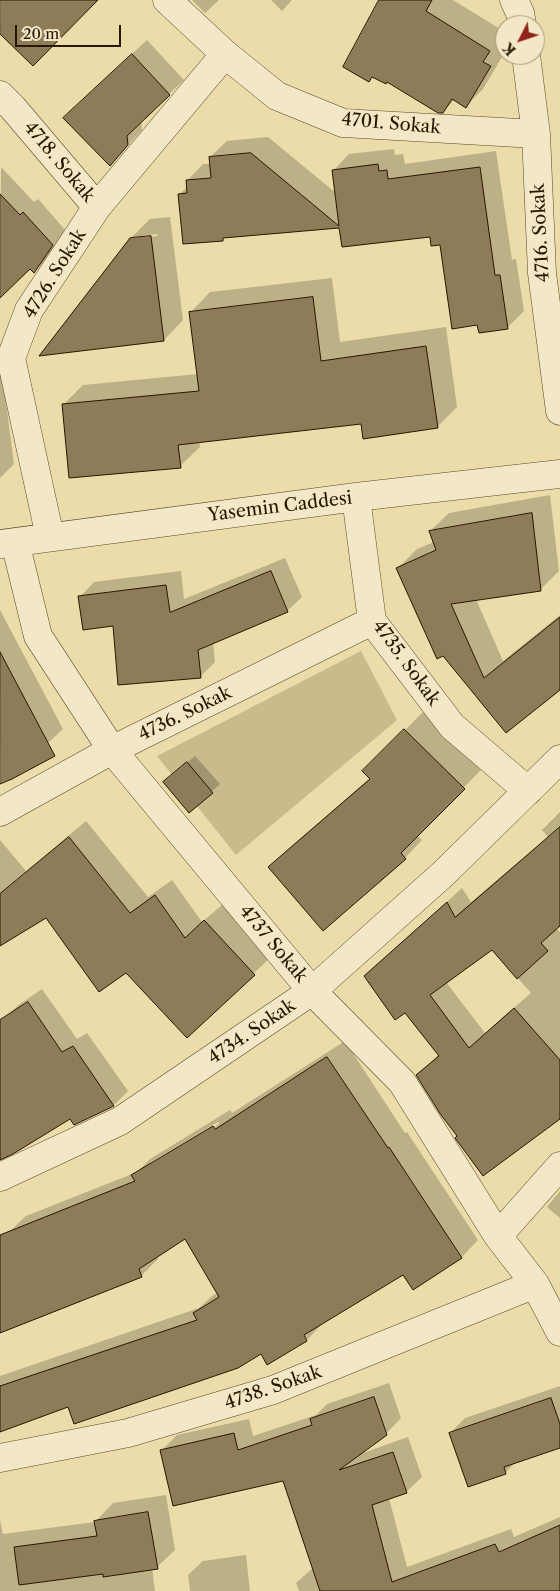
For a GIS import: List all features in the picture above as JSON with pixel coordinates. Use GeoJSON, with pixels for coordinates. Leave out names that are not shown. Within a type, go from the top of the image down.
{"type":"FeatureCollection","features":[{"type":"Feature","properties":{"kind":"street","name":"4701. Sokak"},"geometry":{"type":"LineString","coordinates":[[167,0],[224,54],[277,96],[343,123],[536,134]]}},
{"type":"Feature","properties":{"kind":"street"},"geometry":{"type":"LineString","coordinates":[[514,0],[520,15]]}},
{"type":"Feature","properties":{"kind":"street","name":"4726. Sokak"},"geometry":{"type":"LineString","coordinates":[[50,537],[11,358],[29,310],[97,207],[224,54]]}},
{"type":"Feature","properties":{"kind":"street","name":"4716. Sokak"},"geometry":{"type":"LineString","coordinates":[[527,65],[551,271],[560,411]]}},
{"type":"Feature","properties":{"kind":"street","name":"4718. Sokak"},"geometry":{"type":"LineString","coordinates":[[4,108],[97,207]]}},
{"type":"Feature","properties":{"kind":"street","name":"Yasemin Caddesi"},"geometry":{"type":"LineString","coordinates":[[8,543],[356,497],[560,474]]}},
{"type":"Feature","properties":{"kind":"street","name":"4735. Sokak"},"geometry":{"type":"LineString","coordinates":[[356,497],[372,621],[452,726],[528,791]]}},
{"type":"Feature","properties":{"kind":"street","name":"4737 Sokak"},"geometry":{"type":"LineString","coordinates":[[8,543],[38,636],[112,750],[312,991],[402,1082],[498,1236],[535,1284],[560,1332]]}},
{"type":"Feature","properties":{"kind":"street","name":"4736. Sokak"},"geometry":{"type":"LineString","coordinates":[[0,812],[112,750],[372,621]]}},
{"type":"Feature","properties":{"kind":"street","name":"4734. Sokak"},"geometry":{"type":"LineString","coordinates":[[0,1177],[120,1121],[312,991],[443,874],[560,759]]}},
{"type":"Feature","properties":{"kind":"street"},"geometry":{"type":"LineString","coordinates":[[498,1236],[560,1166]]}},
{"type":"Feature","properties":{"kind":"street","name":"4738. Sokak"},"geometry":{"type":"LineString","coordinates":[[0,1458],[128,1433],[273,1390],[535,1284]]}},
{"type":"Feature","properties":{"kind":"shaded area"},"geometry":{"type":"Polygon","coordinates":[[[361,651],[397,720],[236,855],[157,756],[361,651]]]}},
{"type":"Feature","properties":{"kind":"building"},"geometry":{"type":"Polygon","coordinates":[[[0,0],[98,0],[33,66],[0,34],[0,0]]]}},
{"type":"Feature","properties":{"kind":"building"},"geometry":{"type":"Polygon","coordinates":[[[379,0],[432,0],[426,11],[490,51],[483,62],[491,66],[466,108],[452,99],[443,113],[438,113],[387,82],[386,84],[372,77],[369,82],[343,67],[379,0]]]}},
{"type":"Feature","properties":{"kind":"building"},"geometry":{"type":"Polygon","coordinates":[[[132,54],[170,95],[127,136],[128,145],[110,166],[63,118],[132,54]]]}},
{"type":"Feature","properties":{"kind":"building"},"geometry":{"type":"Polygon","coordinates":[[[251,153],[339,226],[332,170],[378,164],[379,171],[387,170],[388,179],[480,167],[495,275],[500,275],[508,329],[479,333],[477,325],[452,329],[440,245],[431,246],[430,237],[342,247],[339,228],[223,238],[223,241],[183,244],[178,194],[187,193],[186,180],[211,178],[209,157],[251,153]]]}},
{"type":"Feature","properties":{"kind":"building"},"geometry":{"type":"Polygon","coordinates":[[[0,194],[20,215],[23,212],[53,245],[34,273],[30,269],[0,298],[0,194]]]}},
{"type":"Feature","properties":{"kind":"building"},"geometry":{"type":"Polygon","coordinates":[[[151,236],[164,341],[39,356],[130,238],[151,236]]]}},
{"type":"Feature","properties":{"kind":"building"},"geometry":{"type":"Polygon","coordinates":[[[313,297],[321,361],[426,346],[438,428],[363,439],[361,424],[178,445],[181,468],[69,478],[62,404],[199,391],[189,312],[313,297]]]}},
{"type":"Feature","properties":{"kind":"building"},"geometry":{"type":"Polygon","coordinates":[[[532,513],[541,591],[451,604],[484,678],[560,617],[560,690],[506,733],[443,656],[437,659],[396,568],[436,550],[429,531],[532,513]]]}},
{"type":"Feature","properties":{"kind":"building"},"geometry":{"type":"Polygon","coordinates":[[[271,571],[288,612],[198,650],[201,678],[118,685],[113,626],[83,630],[78,596],[166,585],[170,612],[271,571]]]}},
{"type":"Feature","properties":{"kind":"building"},"geometry":{"type":"Polygon","coordinates":[[[0,652],[55,756],[0,784],[0,652]]]}},
{"type":"Feature","properties":{"kind":"building"},"geometry":{"type":"Polygon","coordinates":[[[404,729],[465,789],[401,853],[406,859],[323,931],[268,867],[370,779],[362,771],[404,729]]]}},
{"type":"Feature","properties":{"kind":"building"},"geometry":{"type":"Polygon","coordinates":[[[187,762],[213,793],[189,813],[163,782],[187,762]]]}},
{"type":"Feature","properties":{"kind":"building"},"geometry":{"type":"Polygon","coordinates":[[[560,827],[560,926],[541,943],[548,951],[517,979],[492,950],[430,995],[469,1048],[514,1008],[560,1060],[560,1119],[483,1176],[455,1138],[457,1136],[441,1115],[416,1075],[439,1056],[405,1013],[395,1020],[364,976],[447,902],[455,917],[560,827]]]}},
{"type":"Feature","properties":{"kind":"building"},"geometry":{"type":"Polygon","coordinates":[[[69,837],[130,913],[155,895],[185,938],[204,920],[255,975],[187,1038],[126,973],[99,992],[46,918],[0,946],[0,894],[69,837]]]}},
{"type":"Feature","properties":{"kind":"building"},"geometry":{"type":"Polygon","coordinates":[[[28,1002],[62,1052],[73,1046],[114,1106],[74,1125],[70,1119],[0,1160],[0,1020],[28,1002]]]}},
{"type":"Feature","properties":{"kind":"building"},"geometry":{"type":"Polygon","coordinates":[[[327,1057],[462,1258],[413,1290],[403,1275],[304,1335],[307,1341],[267,1365],[261,1354],[238,1368],[74,1424],[68,1407],[0,1432],[0,1386],[197,1320],[193,1313],[219,1297],[185,1239],[139,1269],[142,1277],[0,1333],[0,1235],[135,1181],[131,1175],[213,1126],[215,1129],[327,1057]]]}},
{"type":"Feature","properties":{"kind":"building"},"geometry":{"type":"Polygon","coordinates":[[[374,1397],[387,1435],[339,1470],[393,1452],[407,1493],[372,1505],[392,1582],[495,1544],[499,1552],[560,1525],[560,1591],[320,1591],[283,1481],[173,1506],[160,1450],[234,1433],[238,1450],[312,1425],[310,1419],[374,1397]]]}},
{"type":"Feature","properties":{"kind":"building"},"geometry":{"type":"Polygon","coordinates":[[[551,1398],[560,1424],[560,1448],[504,1467],[506,1474],[468,1487],[449,1433],[551,1398]]]}},
{"type":"Feature","properties":{"kind":"building"},"geometry":{"type":"Polygon","coordinates":[[[148,1512],[158,1569],[103,1577],[103,1574],[19,1585],[14,1547],[97,1536],[94,1521],[148,1512]]]}}]}
